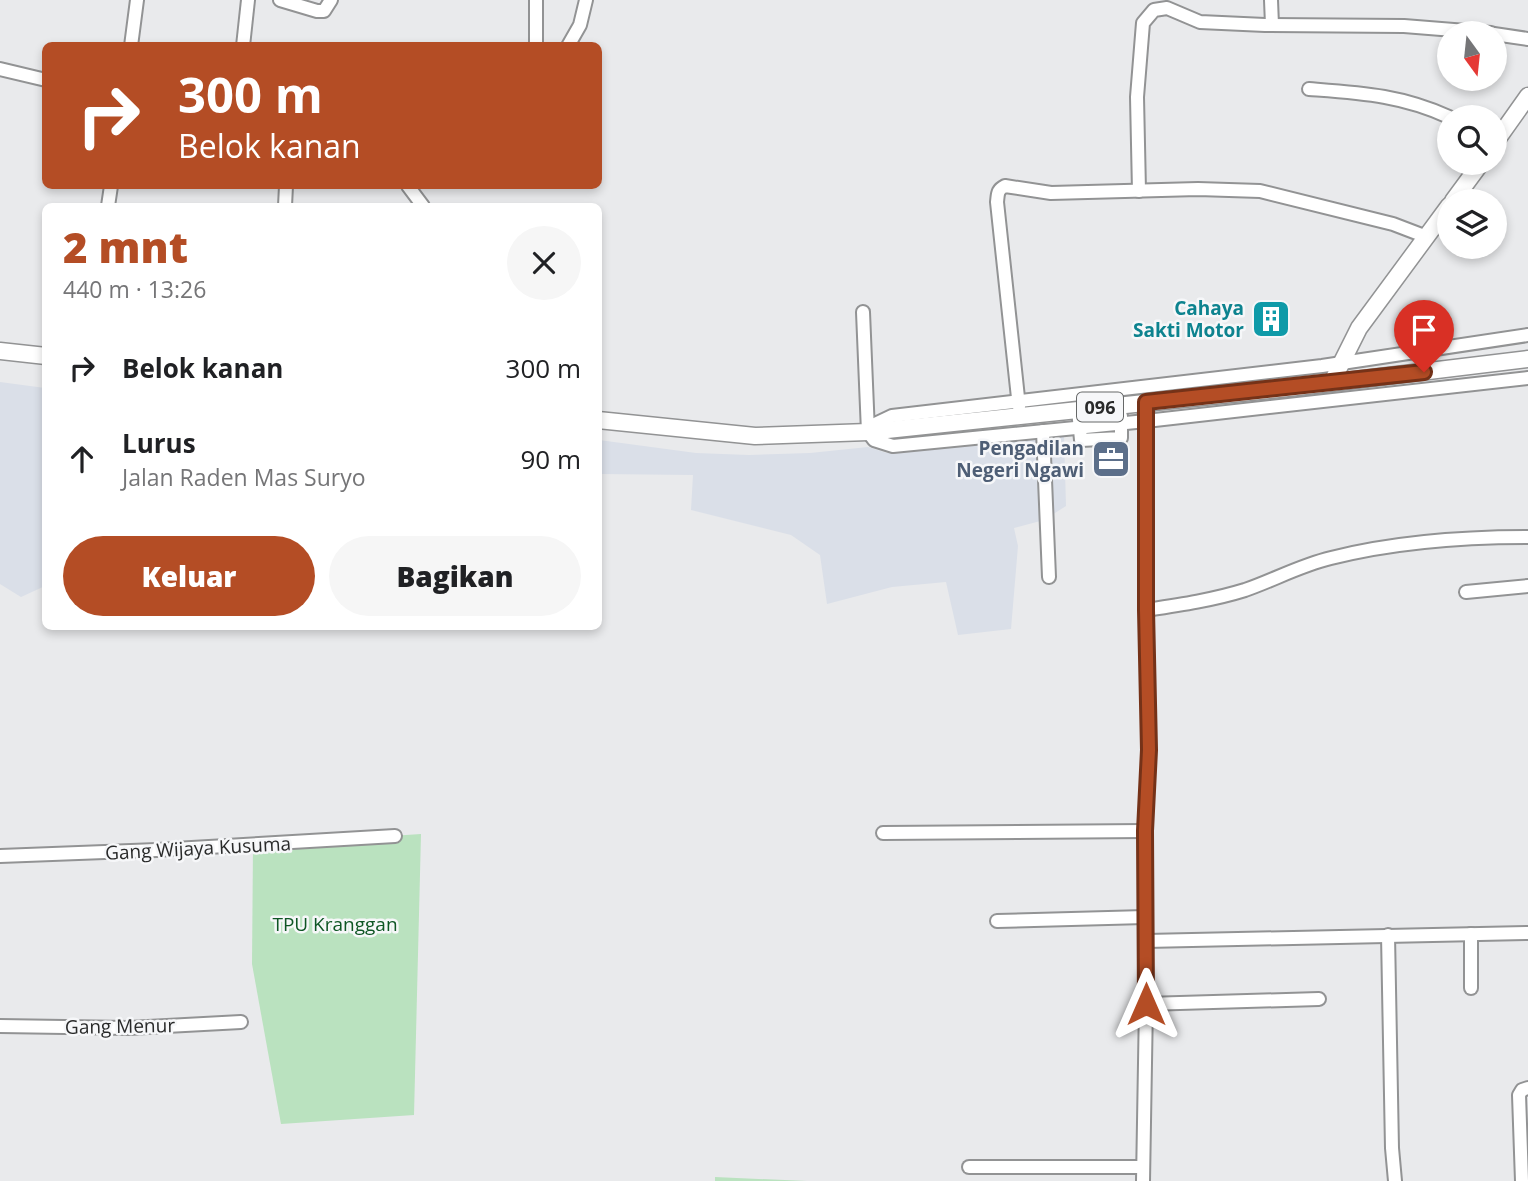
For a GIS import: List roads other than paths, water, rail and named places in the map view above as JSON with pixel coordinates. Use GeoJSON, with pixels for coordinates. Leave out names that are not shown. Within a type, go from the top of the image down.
{"type":"FeatureCollection","features":[{"type":"Feature","properties":{"kind":"main road"},"geometry":{"type":"LineString","coordinates":[[1507,126],[1528,96]]}},
{"type":"Feature","properties":{"kind":"main road"},"geometry":{"type":"LineString","coordinates":[[1332,382],[1359,328],[1437,223]]}},
{"type":"Feature","properties":{"kind":"main road"},"geometry":{"type":"LineString","coordinates":[[0,351],[42,356]]}},
{"type":"Feature","properties":{"kind":"main road"},"geometry":{"type":"LineString","coordinates":[[1332,382],[1528,359]]}},
{"type":"Feature","properties":{"kind":"main road"},"geometry":{"type":"LineString","coordinates":[[1214,378],[1216,395]]}},
{"type":"Feature","properties":{"kind":"main road","name":"096"},"geometry":{"type":"LineString","coordinates":[[602,420],[743,435],[959,431],[1019,408],[1078,410],[1332,382]]}},
{"type":"Feature","properties":{"kind":"main road"},"geometry":{"type":"LineString","coordinates":[[1146,402],[1146,421]]}},
{"type":"Feature","properties":{"kind":"street"},"geometry":{"type":"LineString","coordinates":[[132,42],[137,0]]}},
{"type":"Feature","properties":{"kind":"street"},"geometry":{"type":"LineString","coordinates":[[243,42],[248,0]]}},
{"type":"Feature","properties":{"kind":"street"},"geometry":{"type":"LineString","coordinates":[[280,0],[324,11],[331,0]]}},
{"type":"Feature","properties":{"kind":"street"},"geometry":{"type":"LineString","coordinates":[[536,0],[536,42]]}},
{"type":"Feature","properties":{"kind":"street"},"geometry":{"type":"LineString","coordinates":[[570,42],[580,24],[586,0]]}},
{"type":"Feature","properties":{"kind":"street"},"geometry":{"type":"LineString","coordinates":[[1271,0],[1272,25]]}},
{"type":"Feature","properties":{"kind":"street"},"geometry":{"type":"LineString","coordinates":[[1139,191],[1137,97],[1143,23],[1163,4],[1200,22],[1437,29]]}},
{"type":"Feature","properties":{"kind":"street"},"geometry":{"type":"LineString","coordinates":[[1507,36],[1528,40]]}},
{"type":"Feature","properties":{"kind":"street"},"geometry":{"type":"LineString","coordinates":[[0,69],[42,79]]}},
{"type":"Feature","properties":{"kind":"street"},"geometry":{"type":"LineString","coordinates":[[1309,89],[1378,94],[1437,113]]}},
{"type":"Feature","properties":{"kind":"street"},"geometry":{"type":"LineString","coordinates":[[1019,408],[997,202],[998,190],[1005,187],[1051,194],[1198,189],[1260,191],[1393,224],[1427,237]]}},
{"type":"Feature","properties":{"kind":"street"},"geometry":{"type":"LineString","coordinates":[[863,312],[868,432]]}},
{"type":"Feature","properties":{"kind":"street"},"geometry":{"type":"LineString","coordinates":[[868,432],[871,426],[892,416],[1019,408],[1528,335]]}},
{"type":"Feature","properties":{"kind":"street"},"geometry":{"type":"LineString","coordinates":[[959,431],[1043,431],[1528,378]]}},
{"type":"Feature","properties":{"kind":"street"},"geometry":{"type":"LineString","coordinates":[[1121,405],[1121,423]]}},
{"type":"Feature","properties":{"kind":"street"},"geometry":{"type":"LineString","coordinates":[[1078,410],[1080,427]]}},
{"type":"Feature","properties":{"kind":"street"},"geometry":{"type":"LineString","coordinates":[[1143,1181],[1145,831],[1149,750],[1146,421]]}},
{"type":"Feature","properties":{"kind":"street"},"geometry":{"type":"LineString","coordinates":[[1043,431],[1049,577]]}},
{"type":"Feature","properties":{"kind":"street"},"geometry":{"type":"LineString","coordinates":[[1146,610],[1222,597],[1299,567],[1367,551],[1464,539],[1528,537]]}},
{"type":"Feature","properties":{"kind":"street"},"geometry":{"type":"LineString","coordinates":[[1466,592],[1528,586]]}},
{"type":"Feature","properties":{"kind":"street"},"geometry":{"type":"LineString","coordinates":[[883,833],[1145,831]]}},
{"type":"Feature","properties":{"kind":"street","name":"Gang Wijaya Kusuma"},"geometry":{"type":"LineString","coordinates":[[0,856],[395,836]]}},
{"type":"Feature","properties":{"kind":"street"},"geometry":{"type":"LineString","coordinates":[[997,921],[1145,917]]}},
{"type":"Feature","properties":{"kind":"street"},"geometry":{"type":"LineString","coordinates":[[1146,941],[1528,933]]}},
{"type":"Feature","properties":{"kind":"street"},"geometry":{"type":"LineString","coordinates":[[1471,934],[1471,988]]}},
{"type":"Feature","properties":{"kind":"street"},"geometry":{"type":"LineString","coordinates":[[1388,935],[1395,1181]]}},
{"type":"Feature","properties":{"kind":"street"},"geometry":{"type":"LineString","coordinates":[[1146,1004],[1319,999]]}},
{"type":"Feature","properties":{"kind":"street","name":"Gang Menur"},"geometry":{"type":"LineString","coordinates":[[0,1026],[129,1028],[241,1022]]}},
{"type":"Feature","properties":{"kind":"street"},"geometry":{"type":"LineString","coordinates":[[1522,1181],[1519,1095],[1522,1090],[1528,1088]]}},
{"type":"Feature","properties":{"kind":"street"},"geometry":{"type":"LineString","coordinates":[[969,1167],[1143,1167]]}},
{"type":"Feature","properties":{"kind":"place","name":"Cahaya Sakti Motor"},"geometry":{"type":"Point","coordinates":[1271,319]}},
{"type":"Feature","properties":{"kind":"place","name":"Pengadilan Negeri Ngawi"},"geometry":{"type":"Point","coordinates":[1111,459]}},
{"type":"Feature","properties":{"kind":"park label","name":"TPU Kranggan"},"geometry":{"type":"Point","coordinates":[335,924]}}]}
